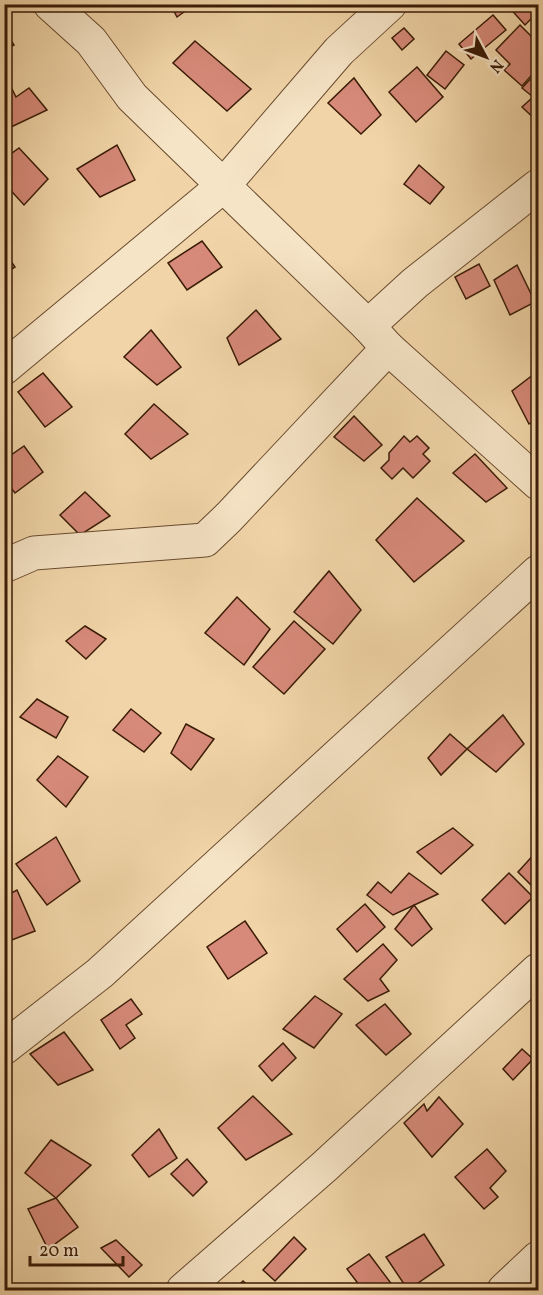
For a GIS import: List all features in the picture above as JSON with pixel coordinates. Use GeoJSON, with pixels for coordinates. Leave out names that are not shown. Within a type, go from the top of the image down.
{"type":"FeatureCollection","features":[{"type":"Feature","properties":{"kind":"street"},"geometry":{"type":"LineString","coordinates":[[50,4],[91,41],[132,97],[378,337],[538,483]]}},
{"type":"Feature","properties":{"kind":"street"},"geometry":{"type":"LineString","coordinates":[[4,368],[223,186],[339,51],[390,4]]}},
{"type":"Feature","properties":{"kind":"street"},"geometry":{"type":"LineString","coordinates":[[4,566],[34,553],[205,540],[229,517],[378,337],[415,283],[538,186]]}},
{"type":"Feature","properties":{"kind":"street"},"geometry":{"type":"LineString","coordinates":[[4,1048],[100,973],[538,572]]}},
{"type":"Feature","properties":{"kind":"street"},"geometry":{"type":"LineString","coordinates":[[183,1290],[324,1167],[538,970]]}},
{"type":"Feature","properties":{"kind":"street"},"geometry":{"type":"LineString","coordinates":[[504,1290],[538,1258]]}},
{"type":"Feature","properties":{"kind":"building"},"geometry":{"type":"Polygon","coordinates":[[[170,4],[195,4],[177,17],[170,4]]]}},
{"type":"Feature","properties":{"kind":"building"},"geometry":{"type":"Polygon","coordinates":[[[506,4],[538,4],[538,12],[525,25],[506,4]]]}},
{"type":"Feature","properties":{"kind":"building"},"geometry":{"type":"Polygon","coordinates":[[[493,15],[506,30],[471,59],[459,44],[493,15]]]}},
{"type":"Feature","properties":{"kind":"building"},"geometry":{"type":"Polygon","coordinates":[[[520,25],[538,43],[538,68],[522,86],[504,70],[510,64],[496,50],[520,25]]]}},
{"type":"Feature","properties":{"kind":"building"},"geometry":{"type":"Polygon","coordinates":[[[404,28],[414,39],[402,50],[392,38],[404,28]]]}},
{"type":"Feature","properties":{"kind":"building"},"geometry":{"type":"Polygon","coordinates":[[[4,30],[14,45],[4,51],[4,30]]]}},
{"type":"Feature","properties":{"kind":"building"},"geometry":{"type":"Polygon","coordinates":[[[195,41],[251,89],[227,111],[173,63],[195,41]]]}},
{"type":"Feature","properties":{"kind":"building"},"geometry":{"type":"Polygon","coordinates":[[[446,51],[464,65],[445,89],[427,75],[446,51]]]}},
{"type":"Feature","properties":{"kind":"building"},"geometry":{"type":"Polygon","coordinates":[[[417,67],[443,97],[416,122],[389,92],[417,67]]]}},
{"type":"Feature","properties":{"kind":"building"},"geometry":{"type":"Polygon","coordinates":[[[538,71],[538,122],[522,107],[533,97],[522,88],[538,71]]]}},
{"type":"Feature","properties":{"kind":"building"},"geometry":{"type":"Polygon","coordinates":[[[4,73],[16,97],[29,88],[47,110],[11,127],[4,117],[4,73]]]}},
{"type":"Feature","properties":{"kind":"building"},"geometry":{"type":"Polygon","coordinates":[[[354,78],[381,115],[361,134],[328,103],[354,78]]]}},
{"type":"Feature","properties":{"kind":"building"},"geometry":{"type":"Polygon","coordinates":[[[117,145],[135,180],[100,197],[77,169],[117,145]]]}},
{"type":"Feature","properties":{"kind":"building"},"geometry":{"type":"Polygon","coordinates":[[[19,148],[48,179],[24,205],[4,183],[4,159],[19,148]]]}},
{"type":"Feature","properties":{"kind":"building"},"geometry":{"type":"Polygon","coordinates":[[[419,165],[444,187],[430,204],[404,184],[419,165]]]}},
{"type":"Feature","properties":{"kind":"building"},"geometry":{"type":"Polygon","coordinates":[[[202,241],[222,267],[187,290],[168,263],[202,241]]]}},
{"type":"Feature","properties":{"kind":"building"},"geometry":{"type":"Polygon","coordinates":[[[4,251],[15,267],[4,274],[4,251]]]}},
{"type":"Feature","properties":{"kind":"building"},"geometry":{"type":"Polygon","coordinates":[[[479,264],[490,286],[466,299],[455,277],[479,264]]]}},
{"type":"Feature","properties":{"kind":"building"},"geometry":{"type":"Polygon","coordinates":[[[517,265],[535,302],[510,315],[494,280],[517,265]]]}},
{"type":"Feature","properties":{"kind":"building"},"geometry":{"type":"Polygon","coordinates":[[[256,310],[281,339],[239,365],[227,338],[256,310]]]}},
{"type":"Feature","properties":{"kind":"building"},"geometry":{"type":"Polygon","coordinates":[[[151,330],[181,367],[157,385],[124,357],[151,330]]]}},
{"type":"Feature","properties":{"kind":"building"},"geometry":{"type":"Polygon","coordinates":[[[538,371],[538,418],[529,424],[512,391],[538,371]]]}},
{"type":"Feature","properties":{"kind":"building"},"geometry":{"type":"Polygon","coordinates":[[[43,373],[72,407],[45,427],[18,392],[43,373]]]}},
{"type":"Feature","properties":{"kind":"building"},"geometry":{"type":"Polygon","coordinates":[[[154,404],[188,434],[151,459],[125,434],[154,404]]]}},
{"type":"Feature","properties":{"kind":"building"},"geometry":{"type":"Polygon","coordinates":[[[354,416],[382,445],[364,461],[334,437],[354,416]]]}},
{"type":"Feature","properties":{"kind":"building"},"geometry":{"type":"Polygon","coordinates":[[[404,436],[410,442],[417,436],[429,448],[423,454],[430,461],[413,478],[403,468],[392,479],[381,468],[389,460],[389,453],[404,436]]]}},
{"type":"Feature","properties":{"kind":"building"},"geometry":{"type":"Polygon","coordinates":[[[24,446],[43,472],[15,493],[4,479],[4,460],[24,446]]]}},
{"type":"Feature","properties":{"kind":"building"},"geometry":{"type":"Polygon","coordinates":[[[475,454],[507,488],[486,502],[453,473],[475,454]]]}},
{"type":"Feature","properties":{"kind":"building"},"geometry":{"type":"Polygon","coordinates":[[[85,492],[110,516],[80,535],[60,515],[85,492]]]}},
{"type":"Feature","properties":{"kind":"building"},"geometry":{"type":"Polygon","coordinates":[[[417,498],[464,541],[414,582],[376,540],[417,498]]]}},
{"type":"Feature","properties":{"kind":"building"},"geometry":{"type":"Polygon","coordinates":[[[329,571],[361,610],[333,644],[294,612],[329,571]]]}},
{"type":"Feature","properties":{"kind":"building"},"geometry":{"type":"Polygon","coordinates":[[[237,597],[270,629],[244,665],[205,633],[237,597]]]}},
{"type":"Feature","properties":{"kind":"building"},"geometry":{"type":"Polygon","coordinates":[[[294,621],[325,649],[284,694],[253,667],[294,621]]]}},
{"type":"Feature","properties":{"kind":"building"},"geometry":{"type":"Polygon","coordinates":[[[85,626],[106,639],[86,659],[66,641],[85,626]]]}},
{"type":"Feature","properties":{"kind":"building"},"geometry":{"type":"Polygon","coordinates":[[[37,699],[68,717],[56,738],[20,717],[37,699]]]}},
{"type":"Feature","properties":{"kind":"building"},"geometry":{"type":"Polygon","coordinates":[[[131,709],[161,733],[144,752],[113,730],[131,709]]]}},
{"type":"Feature","properties":{"kind":"building"},"geometry":{"type":"Polygon","coordinates":[[[503,715],[524,744],[496,772],[467,749],[503,715]]]}},
{"type":"Feature","properties":{"kind":"building"},"geometry":{"type":"Polygon","coordinates":[[[186,724],[214,739],[191,770],[171,753],[186,724]]]}},
{"type":"Feature","properties":{"kind":"building"},"geometry":{"type":"Polygon","coordinates":[[[450,734],[467,749],[441,775],[428,758],[450,734]]]}},
{"type":"Feature","properties":{"kind":"building"},"geometry":{"type":"Polygon","coordinates":[[[58,756],[88,777],[66,807],[37,780],[58,756]]]}},
{"type":"Feature","properties":{"kind":"building"},"geometry":{"type":"Polygon","coordinates":[[[453,828],[473,845],[441,874],[417,852],[453,828]]]}},
{"type":"Feature","properties":{"kind":"building"},"geometry":{"type":"Polygon","coordinates":[[[56,837],[80,881],[47,905],[16,864],[56,837]]]}},
{"type":"Feature","properties":{"kind":"building"},"geometry":{"type":"Polygon","coordinates":[[[537,851],[538,853],[538,892],[518,872],[537,851]]]}},
{"type":"Feature","properties":{"kind":"building"},"geometry":{"type":"Polygon","coordinates":[[[409,873],[438,894],[393,915],[367,895],[378,882],[391,893],[409,873]]]}},
{"type":"Feature","properties":{"kind":"building"},"geometry":{"type":"Polygon","coordinates":[[[509,873],[533,897],[505,924],[482,900],[509,873]]]}},
{"type":"Feature","properties":{"kind":"building"},"geometry":{"type":"Polygon","coordinates":[[[17,890],[35,931],[4,943],[4,897],[17,890]]]}},
{"type":"Feature","properties":{"kind":"building"},"geometry":{"type":"Polygon","coordinates":[[[365,904],[385,927],[357,952],[337,929],[365,904]]]}},
{"type":"Feature","properties":{"kind":"building"},"geometry":{"type":"Polygon","coordinates":[[[414,905],[432,929],[412,946],[395,929],[414,905]]]}},
{"type":"Feature","properties":{"kind":"building"},"geometry":{"type":"Polygon","coordinates":[[[245,921],[267,953],[228,979],[207,947],[245,921]]]}},
{"type":"Feature","properties":{"kind":"building"},"geometry":{"type":"Polygon","coordinates":[[[383,944],[397,960],[380,979],[389,991],[368,1001],[344,979],[383,944]]]}},
{"type":"Feature","properties":{"kind":"building"},"geometry":{"type":"Polygon","coordinates":[[[4,964],[9,975],[4,978],[4,964]]]}},
{"type":"Feature","properties":{"kind":"building"},"geometry":{"type":"Polygon","coordinates":[[[315,996],[342,1014],[314,1048],[283,1029],[315,996]]]}},
{"type":"Feature","properties":{"kind":"building"},"geometry":{"type":"Polygon","coordinates":[[[131,999],[142,1014],[126,1025],[135,1038],[120,1049],[101,1020],[131,999]]]}},
{"type":"Feature","properties":{"kind":"building"},"geometry":{"type":"Polygon","coordinates":[[[385,1004],[411,1034],[386,1055],[356,1025],[385,1004]]]}},
{"type":"Feature","properties":{"kind":"building"},"geometry":{"type":"Polygon","coordinates":[[[64,1032],[93,1070],[58,1085],[30,1054],[64,1032]]]}},
{"type":"Feature","properties":{"kind":"building"},"geometry":{"type":"Polygon","coordinates":[[[283,1043],[296,1058],[272,1081],[259,1066],[283,1043]]]}},
{"type":"Feature","properties":{"kind":"building"},"geometry":{"type":"Polygon","coordinates":[[[522,1049],[533,1059],[513,1080],[503,1069],[522,1049]]]}},
{"type":"Feature","properties":{"kind":"building"},"geometry":{"type":"Polygon","coordinates":[[[253,1096],[292,1134],[246,1160],[218,1128],[253,1096]]]}},
{"type":"Feature","properties":{"kind":"building"},"geometry":{"type":"Polygon","coordinates":[[[439,1097],[463,1124],[432,1157],[404,1123],[424,1104],[427,1111],[439,1097]]]}},
{"type":"Feature","properties":{"kind":"building"},"geometry":{"type":"Polygon","coordinates":[[[159,1129],[177,1158],[149,1177],[132,1155],[159,1129]]]}},
{"type":"Feature","properties":{"kind":"building"},"geometry":{"type":"Polygon","coordinates":[[[51,1140],[91,1165],[56,1198],[25,1173],[51,1140]]]}},
{"type":"Feature","properties":{"kind":"building"},"geometry":{"type":"Polygon","coordinates":[[[487,1149],[506,1171],[490,1188],[498,1197],[484,1209],[455,1177],[487,1149]]]}},
{"type":"Feature","properties":{"kind":"building"},"geometry":{"type":"Polygon","coordinates":[[[187,1159],[207,1182],[193,1196],[171,1174],[187,1159]]]}},
{"type":"Feature","properties":{"kind":"building"},"geometry":{"type":"Polygon","coordinates":[[[56,1198],[78,1227],[48,1249],[28,1209],[56,1198]]]}},
{"type":"Feature","properties":{"kind":"building"},"geometry":{"type":"Polygon","coordinates":[[[424,1234],[444,1265],[408,1290],[386,1257],[424,1234]]]}},
{"type":"Feature","properties":{"kind":"building"},"geometry":{"type":"Polygon","coordinates":[[[294,1237],[306,1249],[275,1281],[263,1270],[294,1237]]]}},
{"type":"Feature","properties":{"kind":"building"},"geometry":{"type":"Polygon","coordinates":[[[116,1240],[142,1265],[129,1277],[101,1248],[116,1240]]]}},
{"type":"Feature","properties":{"kind":"building"},"geometry":{"type":"Polygon","coordinates":[[[369,1254],[396,1290],[363,1290],[347,1269],[369,1254]]]}},
{"type":"Feature","properties":{"kind":"building"},"geometry":{"type":"Polygon","coordinates":[[[243,1281],[253,1290],[234,1290],[243,1281]]]}}]}
